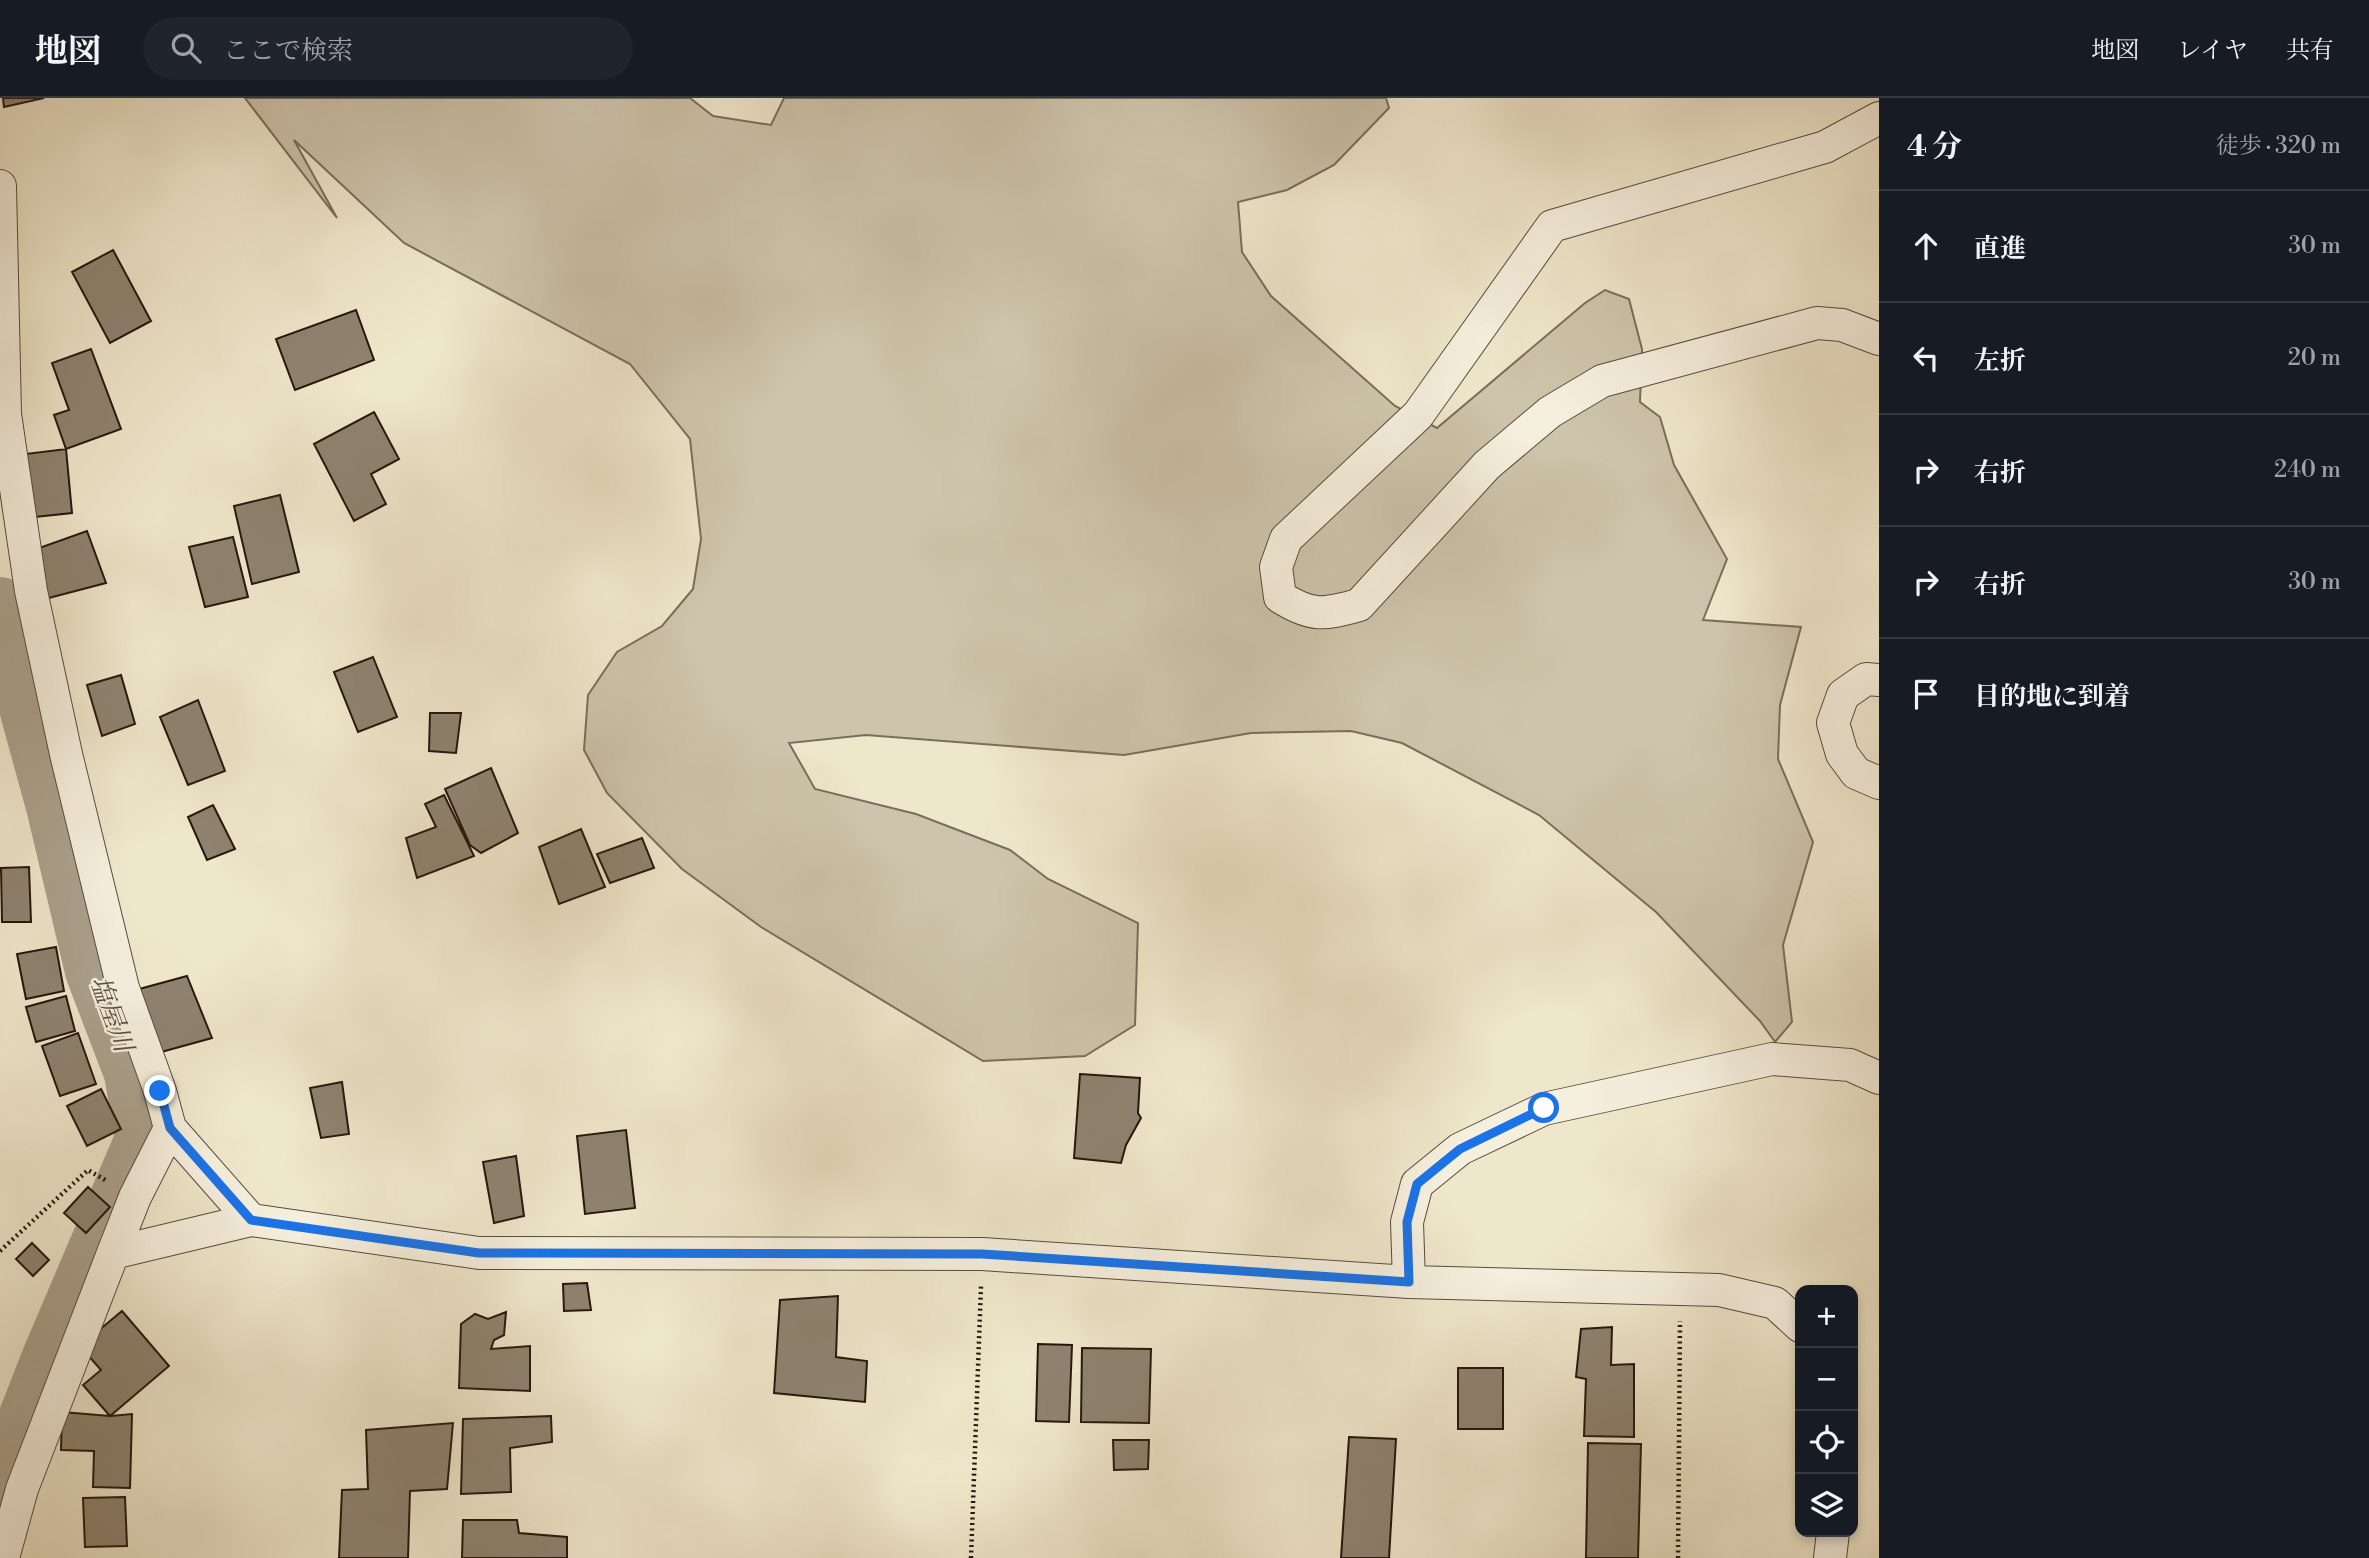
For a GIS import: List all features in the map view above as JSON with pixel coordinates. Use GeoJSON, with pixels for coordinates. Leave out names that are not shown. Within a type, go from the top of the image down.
{"type":"FeatureCollection","features":[{"type":"Feature","properties":{"kind":"street"},"geometry":{"type":"LineString","coordinates":[[1879,118],[1825,147],[1552,226],[1418,415],[1286,539],[1276,567],[1280,597],[1302,611],[1329,613],[1359,605],[1487,465],[1550,412],[1602,382],[1817,323],[1842,325],[1879,339]]}},
{"type":"Feature","properties":{"kind":"street"},"geometry":{"type":"LineString","coordinates":[[0,186],[5,414],[31,591],[66,754],[123,988],[160,1091],[170,1128],[251,1220]]}},
{"type":"Feature","properties":{"kind":"street"},"geometry":{"type":"LineString","coordinates":[[1879,680],[1866,679],[1843,695],[1833,723],[1842,754],[1856,773],[1879,783]]}},
{"type":"Feature","properties":{"kind":"street"},"geometry":{"type":"LineString","coordinates":[[1409,1282],[1407,1222],[1417,1184],[1460,1149],[1544,1108],[1772,1059],[1850,1065],[1879,1078]]}},
{"type":"Feature","properties":{"kind":"street"},"geometry":{"type":"LineString","coordinates":[[8,1555],[22,1489],[135,1197],[170,1128]]}},
{"type":"Feature","properties":{"kind":"street"},"geometry":{"type":"LineString","coordinates":[[113,1252],[251,1220],[479,1253],[982,1254],[1409,1282],[1719,1290],[1775,1303],[1795,1321]]}},
{"type":"Feature","properties":{"kind":"street"},"geometry":{"type":"LineString","coordinates":[[1830,1558],[1832,1537]]}},
{"type":"Feature","properties":{"kind":"path"},"geometry":{"type":"LineString","coordinates":[[0,1251],[88,1170],[135,1197]]}},
{"type":"Feature","properties":{"kind":"path"},"geometry":{"type":"LineString","coordinates":[[971,1558],[982,1254]]}},
{"type":"Feature","properties":{"kind":"path"},"geometry":{"type":"LineString","coordinates":[[1678,1558],[1680,1289]]}},
{"type":"Feature","properties":{"kind":"shaded area"},"geometry":{"type":"Polygon","coordinates":[[[245,98],[690,98],[713,116],[771,125],[784,98],[1386,98],[1389,108],[1334,165],[1287,190],[1238,202],[1242,252],[1271,296],[1395,406],[1437,428],[1585,303],[1605,290],[1629,299],[1642,349],[1640,402],[1660,417],[1674,465],[1727,559],[1703,620],[1801,627],[1780,705],[1778,759],[1813,842],[1783,945],[1792,1022],[1775,1042],[1760,1021],[1656,912],[1539,815],[1402,743],[1351,731],[1251,733],[1124,755],[866,735],[789,743],[815,789],[916,814],[1010,850],[1048,879],[1138,923],[1135,1025],[1085,1056],[983,1061],[761,927],[682,869],[607,793],[584,750],[588,695],[617,652],[662,626],[693,589],[701,539],[690,439],[630,364],[404,243],[294,140],[337,218],[245,98]]]}},
{"type":"Feature","properties":{"kind":"building"},"geometry":{"type":"Polygon","coordinates":[[[3,98],[44,98],[4,107],[3,98]]]}},
{"type":"Feature","properties":{"kind":"building"},"geometry":{"type":"Polygon","coordinates":[[[113,250],[151,321],[110,343],[72,272],[113,250]]]}},
{"type":"Feature","properties":{"kind":"building"},"geometry":{"type":"Polygon","coordinates":[[[356,310],[374,360],[295,390],[276,339],[356,310]]]}},
{"type":"Feature","properties":{"kind":"building"},"geometry":{"type":"Polygon","coordinates":[[[91,349],[121,429],[66,449],[54,415],[69,410],[52,363],[91,349]]]}},
{"type":"Feature","properties":{"kind":"building"},"geometry":{"type":"Polygon","coordinates":[[[374,412],[399,459],[371,474],[386,504],[354,521],[314,444],[374,412]]]}},
{"type":"Feature","properties":{"kind":"building"},"geometry":{"type":"Polygon","coordinates":[[[66,449],[72,513],[26,518],[17,455],[66,449]]]}},
{"type":"Feature","properties":{"kind":"building"},"geometry":{"type":"Polygon","coordinates":[[[280,495],[299,572],[252,584],[234,506],[280,495]]]}},
{"type":"Feature","properties":{"kind":"building"},"geometry":{"type":"Polygon","coordinates":[[[87,531],[106,583],[41,600],[25,553],[87,531]]]}},
{"type":"Feature","properties":{"kind":"building"},"geometry":{"type":"Polygon","coordinates":[[[233,537],[248,597],[205,607],[189,547],[233,537]]]}},
{"type":"Feature","properties":{"kind":"building"},"geometry":{"type":"Polygon","coordinates":[[[373,657],[397,717],[358,732],[334,672],[373,657]]]}},
{"type":"Feature","properties":{"kind":"building"},"geometry":{"type":"Polygon","coordinates":[[[121,675],[135,724],[102,736],[87,685],[121,675]]]}},
{"type":"Feature","properties":{"kind":"building"},"geometry":{"type":"Polygon","coordinates":[[[198,700],[225,771],[188,785],[160,717],[198,700]]]}},
{"type":"Feature","properties":{"kind":"building"},"geometry":{"type":"Polygon","coordinates":[[[430,713],[461,713],[456,753],[429,751],[430,713]]]}},
{"type":"Feature","properties":{"kind":"building"},"geometry":{"type":"Polygon","coordinates":[[[491,768],[518,833],[481,853],[470,845],[445,789],[491,768]]]}},
{"type":"Feature","properties":{"kind":"building"},"geometry":{"type":"Polygon","coordinates":[[[444,795],[474,856],[417,878],[406,838],[436,827],[425,804],[444,795]]]}},
{"type":"Feature","properties":{"kind":"building"},"geometry":{"type":"Polygon","coordinates":[[[213,805],[235,849],[207,860],[188,817],[213,805]]]}},
{"type":"Feature","properties":{"kind":"building"},"geometry":{"type":"Polygon","coordinates":[[[581,829],[605,887],[559,904],[539,847],[581,829]]]}},
{"type":"Feature","properties":{"kind":"building"},"geometry":{"type":"Polygon","coordinates":[[[642,838],[654,868],[610,883],[597,854],[642,838]]]}},
{"type":"Feature","properties":{"kind":"building"},"geometry":{"type":"Polygon","coordinates":[[[29,867],[31,922],[2,922],[1,868],[29,867]]]}},
{"type":"Feature","properties":{"kind":"building"},"geometry":{"type":"Polygon","coordinates":[[[56,947],[64,991],[26,999],[17,954],[56,947]]]}},
{"type":"Feature","properties":{"kind":"building"},"geometry":{"type":"Polygon","coordinates":[[[187,976],[212,1038],[154,1054],[132,991],[187,976]]]}},
{"type":"Feature","properties":{"kind":"building"},"geometry":{"type":"Polygon","coordinates":[[[66,996],[75,1031],[36,1042],[26,1007],[66,996]]]}},
{"type":"Feature","properties":{"kind":"building"},"geometry":{"type":"Polygon","coordinates":[[[78,1033],[96,1084],[60,1096],[42,1046],[78,1033]]]}},
{"type":"Feature","properties":{"kind":"building"},"geometry":{"type":"Polygon","coordinates":[[[1080,1074],[1140,1078],[1138,1113],[1141,1118],[1126,1145],[1121,1163],[1074,1158],[1080,1074]]]}},
{"type":"Feature","properties":{"kind":"building"},"geometry":{"type":"Polygon","coordinates":[[[342,1082],[349,1134],[321,1138],[310,1088],[342,1082]]]}},
{"type":"Feature","properties":{"kind":"building"},"geometry":{"type":"Polygon","coordinates":[[[101,1089],[121,1129],[87,1146],[67,1106],[101,1089]]]}},
{"type":"Feature","properties":{"kind":"building"},"geometry":{"type":"Polygon","coordinates":[[[626,1130],[635,1208],[585,1214],[577,1136],[626,1130]]]}},
{"type":"Feature","properties":{"kind":"building"},"geometry":{"type":"Polygon","coordinates":[[[516,1156],[524,1216],[494,1223],[483,1162],[516,1156]]]}},
{"type":"Feature","properties":{"kind":"building"},"geometry":{"type":"Polygon","coordinates":[[[88,1187],[110,1207],[86,1233],[64,1213],[88,1187]]]}},
{"type":"Feature","properties":{"kind":"building"},"geometry":{"type":"Polygon","coordinates":[[[32,1243],[49,1260],[33,1276],[16,1259],[32,1243]]]}},
{"type":"Feature","properties":{"kind":"building"},"geometry":{"type":"Polygon","coordinates":[[[587,1283],[591,1310],[564,1311],[563,1284],[587,1283]]]}},
{"type":"Feature","properties":{"kind":"building"},"geometry":{"type":"Polygon","coordinates":[[[838,1296],[836,1357],[867,1361],[865,1402],[774,1393],[780,1300],[838,1296]]]}},
{"type":"Feature","properties":{"kind":"building"},"geometry":{"type":"Polygon","coordinates":[[[122,1311],[169,1366],[110,1416],[83,1385],[101,1370],[80,1346],[122,1311]]]}},
{"type":"Feature","properties":{"kind":"building"},"geometry":{"type":"Polygon","coordinates":[[[506,1312],[504,1335],[494,1340],[491,1349],[530,1346],[530,1391],[459,1388],[461,1324],[475,1314],[488,1319],[506,1312]]]}},
{"type":"Feature","properties":{"kind":"building"},"geometry":{"type":"Polygon","coordinates":[[[1612,1327],[1611,1365],[1634,1364],[1634,1437],[1584,1436],[1586,1379],[1576,1377],[1581,1329],[1612,1327]]]}},
{"type":"Feature","properties":{"kind":"building"},"geometry":{"type":"Polygon","coordinates":[[[1038,1344],[1072,1345],[1069,1422],[1036,1421],[1038,1344]]]}},
{"type":"Feature","properties":{"kind":"building"},"geometry":{"type":"Polygon","coordinates":[[[1082,1348],[1151,1349],[1149,1423],[1081,1422],[1082,1348]]]}},
{"type":"Feature","properties":{"kind":"building"},"geometry":{"type":"Polygon","coordinates":[[[1458,1368],[1503,1368],[1503,1429],[1458,1429],[1458,1368]]]}},
{"type":"Feature","properties":{"kind":"building"},"geometry":{"type":"Polygon","coordinates":[[[62,1412],[110,1416],[132,1414],[130,1488],[93,1487],[94,1451],[61,1450],[62,1412]]]}},
{"type":"Feature","properties":{"kind":"building"},"geometry":{"type":"Polygon","coordinates":[[[551,1416],[552,1442],[510,1448],[511,1492],[461,1494],[463,1419],[551,1416]]]}},
{"type":"Feature","properties":{"kind":"building"},"geometry":{"type":"Polygon","coordinates":[[[453,1423],[447,1489],[410,1491],[408,1558],[339,1558],[342,1490],[368,1489],[366,1430],[453,1423]]]}},
{"type":"Feature","properties":{"kind":"building"},"geometry":{"type":"Polygon","coordinates":[[[1349,1437],[1396,1439],[1389,1558],[1341,1558],[1349,1437]]]}},
{"type":"Feature","properties":{"kind":"building"},"geometry":{"type":"Polygon","coordinates":[[[1113,1440],[1149,1440],[1148,1469],[1114,1470],[1113,1440]]]}},
{"type":"Feature","properties":{"kind":"building"},"geometry":{"type":"Polygon","coordinates":[[[1588,1443],[1641,1444],[1638,1558],[1586,1558],[1588,1443]]]}},
{"type":"Feature","properties":{"kind":"building"},"geometry":{"type":"Polygon","coordinates":[[[125,1497],[127,1546],[85,1547],[83,1498],[125,1497]]]}},
{"type":"Feature","properties":{"kind":"building"},"geometry":{"type":"Polygon","coordinates":[[[463,1520],[517,1520],[519,1533],[567,1537],[567,1558],[462,1558],[463,1520]]]}},
{"type":"Feature","properties":{"kind":"waterway","name":"塩屋川"},"geometry":{"type":"LineString","coordinates":[[0,606],[55,806],[94,971],[133,1073],[144,1139],[52,1355],[0,1487]]}},
{"type":"Feature","properties":{"kind":"route"},"geometry":{"type":"LineString","coordinates":[[160,1091],[170,1128],[251,1220],[479,1253],[982,1254],[1409,1282],[1407,1222],[1417,1184],[1460,1149],[1544,1108]]}}]}
